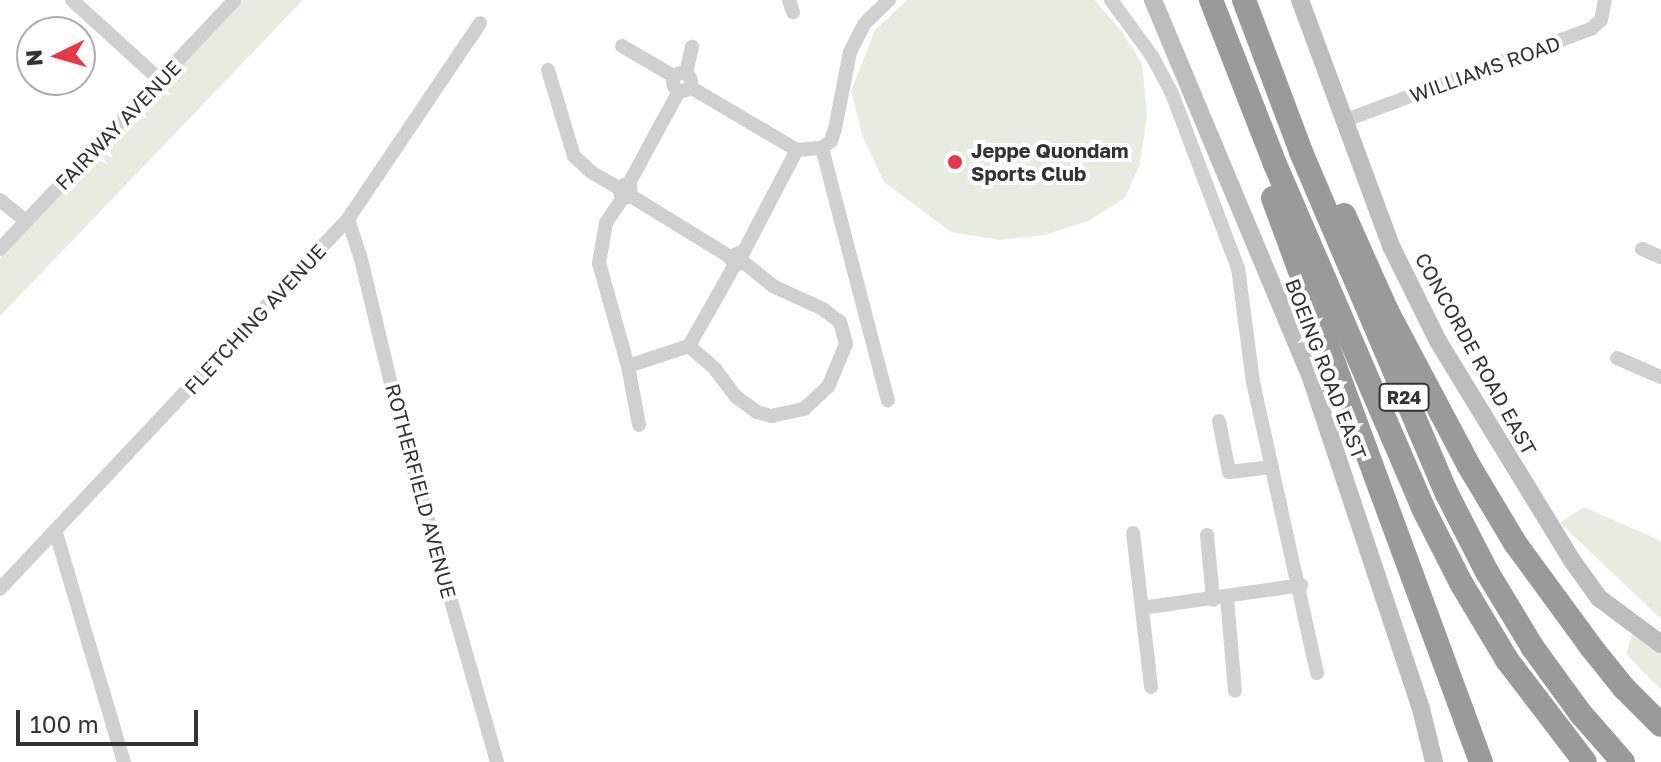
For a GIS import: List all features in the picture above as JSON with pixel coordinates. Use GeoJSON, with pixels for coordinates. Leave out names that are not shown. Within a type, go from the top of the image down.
{"type":"FeatureCollection","features":[{"type":"Feature","properties":{"kind":"highway"},"geometry":{"type":"LineString","coordinates":[[1210,0],[1263,172],[1481,762]]}},
{"type":"Feature","properties":{"kind":"highway","name":"R24"},"geometry":{"type":"LineString","coordinates":[[1210,0],[1281,178],[1423,508],[1461,583],[1507,660],[1585,762]]}},
{"type":"Feature","properties":{"kind":"highway"},"geometry":{"type":"LineString","coordinates":[[1247,0],[1387,311],[1469,466],[1515,543],[1591,647],[1624,688],[1661,725]]}},
{"type":"Feature","properties":{"kind":"highway","name":"R24"},"geometry":{"type":"LineString","coordinates":[[1247,0],[1307,166],[1447,494],[1487,572],[1533,648],[1581,714],[1623,762]]}},
{"type":"Feature","properties":{"kind":"highway"},"geometry":{"type":"LineString","coordinates":[[1459,707],[1473,762]]}},
{"type":"Feature","properties":{"kind":"main road","name":"BOEING ROAD EAST"},"geometry":{"type":"LineString","coordinates":[[1153,0],[1312,381],[1421,709],[1434,762]]}},
{"type":"Feature","properties":{"kind":"main road","name":"CONCORDE ROAD EAST"},"geometry":{"type":"LineString","coordinates":[[1300,0],[1391,246],[1411,290],[1490,429],[1571,559],[1599,598],[1661,644]]}},
{"type":"Feature","properties":{"kind":"street"},"geometry":{"type":"LineString","coordinates":[[72,0],[161,81]]}},
{"type":"Feature","properties":{"kind":"street","name":"FAIRWAY AVENUE"},"geometry":{"type":"LineString","coordinates":[[0,249],[235,0]]}},
{"type":"Feature","properties":{"kind":"street"},"geometry":{"type":"LineString","coordinates":[[622,46],[797,150],[822,148],[831,141],[835,129],[850,52],[864,24],[889,0]]}},
{"type":"Feature","properties":{"kind":"street"},"geometry":{"type":"LineString","coordinates":[[1111,0],[1144,44],[1171,91],[1231,245],[1243,289],[1253,382],[1301,585],[1317,673]]}},
{"type":"Feature","properties":{"kind":"street","name":"WILLIAMS ROAD"},"geometry":{"type":"LineString","coordinates":[[1346,120],[1591,29],[1601,20],[1605,0]]}},
{"type":"Feature","properties":{"kind":"street","name":"FLETCHING AVENUE"},"geometry":{"type":"LineString","coordinates":[[0,589],[56,533],[348,219],[480,23]]}},
{"type":"Feature","properties":{"kind":"street"},"geometry":{"type":"LineString","coordinates":[[639,425],[628,366],[598,252],[606,223],[682,82],[692,47]]}},
{"type":"Feature","properties":{"kind":"street"},"geometry":{"type":"LineString","coordinates":[[548,70],[574,156],[591,172],[737,260],[780,290],[823,309],[840,322],[846,344],[828,387],[804,409],[771,416],[757,412],[735,396],[715,369],[689,346]]}},
{"type":"Feature","properties":{"kind":"street"},"geometry":{"type":"LineString","coordinates":[[822,148],[888,401]]}},
{"type":"Feature","properties":{"kind":"street"},"geometry":{"type":"LineString","coordinates":[[628,366],[689,346],[797,150]]}},
{"type":"Feature","properties":{"kind":"street"},"geometry":{"type":"LineString","coordinates":[[0,200],[26,221]]}},
{"type":"Feature","properties":{"kind":"street","name":"ROTHERFIELD AVENUE"},"geometry":{"type":"LineString","coordinates":[[348,219],[497,762]]}},
{"type":"Feature","properties":{"kind":"street"},"geometry":{"type":"LineString","coordinates":[[1642,249],[1661,257]]}},
{"type":"Feature","properties":{"kind":"street"},"geometry":{"type":"LineString","coordinates":[[1617,358],[1661,377]]}},
{"type":"Feature","properties":{"kind":"street"},"geometry":{"type":"LineString","coordinates":[[1219,421],[1225,466],[1229,472],[1272,467]]}},
{"type":"Feature","properties":{"kind":"street"},"geometry":{"type":"LineString","coordinates":[[56,533],[124,762]]}},
{"type":"Feature","properties":{"kind":"street"},"geometry":{"type":"LineString","coordinates":[[1133,533],[1151,687]]}},
{"type":"Feature","properties":{"kind":"street"},"geometry":{"type":"LineString","coordinates":[[1207,535],[1235,691]]}},
{"type":"Feature","properties":{"kind":"street"},"geometry":{"type":"LineString","coordinates":[[1142,608],[1301,585]]}},
{"type":"Feature","properties":{"kind":"shaded area"},"geometry":{"type":"Polygon","coordinates":[[[244,0],[303,0],[0,316],[0,258],[244,0]]]}},
{"type":"Feature","properties":{"kind":"shaded area"},"geometry":{"type":"Polygon","coordinates":[[[907,0],[1095,0],[1123,33],[1142,64],[1147,114],[1140,164],[1125,198],[1088,221],[1045,235],[999,240],[951,232],[884,182],[863,137],[851,91],[875,30],[907,0]]]}},
{"type":"Feature","properties":{"kind":"shaded area"},"geometry":{"type":"Polygon","coordinates":[[[1584,507],[1661,541],[1661,619],[1560,523],[1584,507]]]}},
{"type":"Feature","properties":{"kind":"shaded area"},"geometry":{"type":"Polygon","coordinates":[[[1632,634],[1661,652],[1661,690],[1626,654],[1632,634]]]}},
{"type":"Feature","properties":{"kind":"place","name":"Jeppe Quondam Sports Club"},"geometry":{"type":"Point","coordinates":[955,162]}}]}
